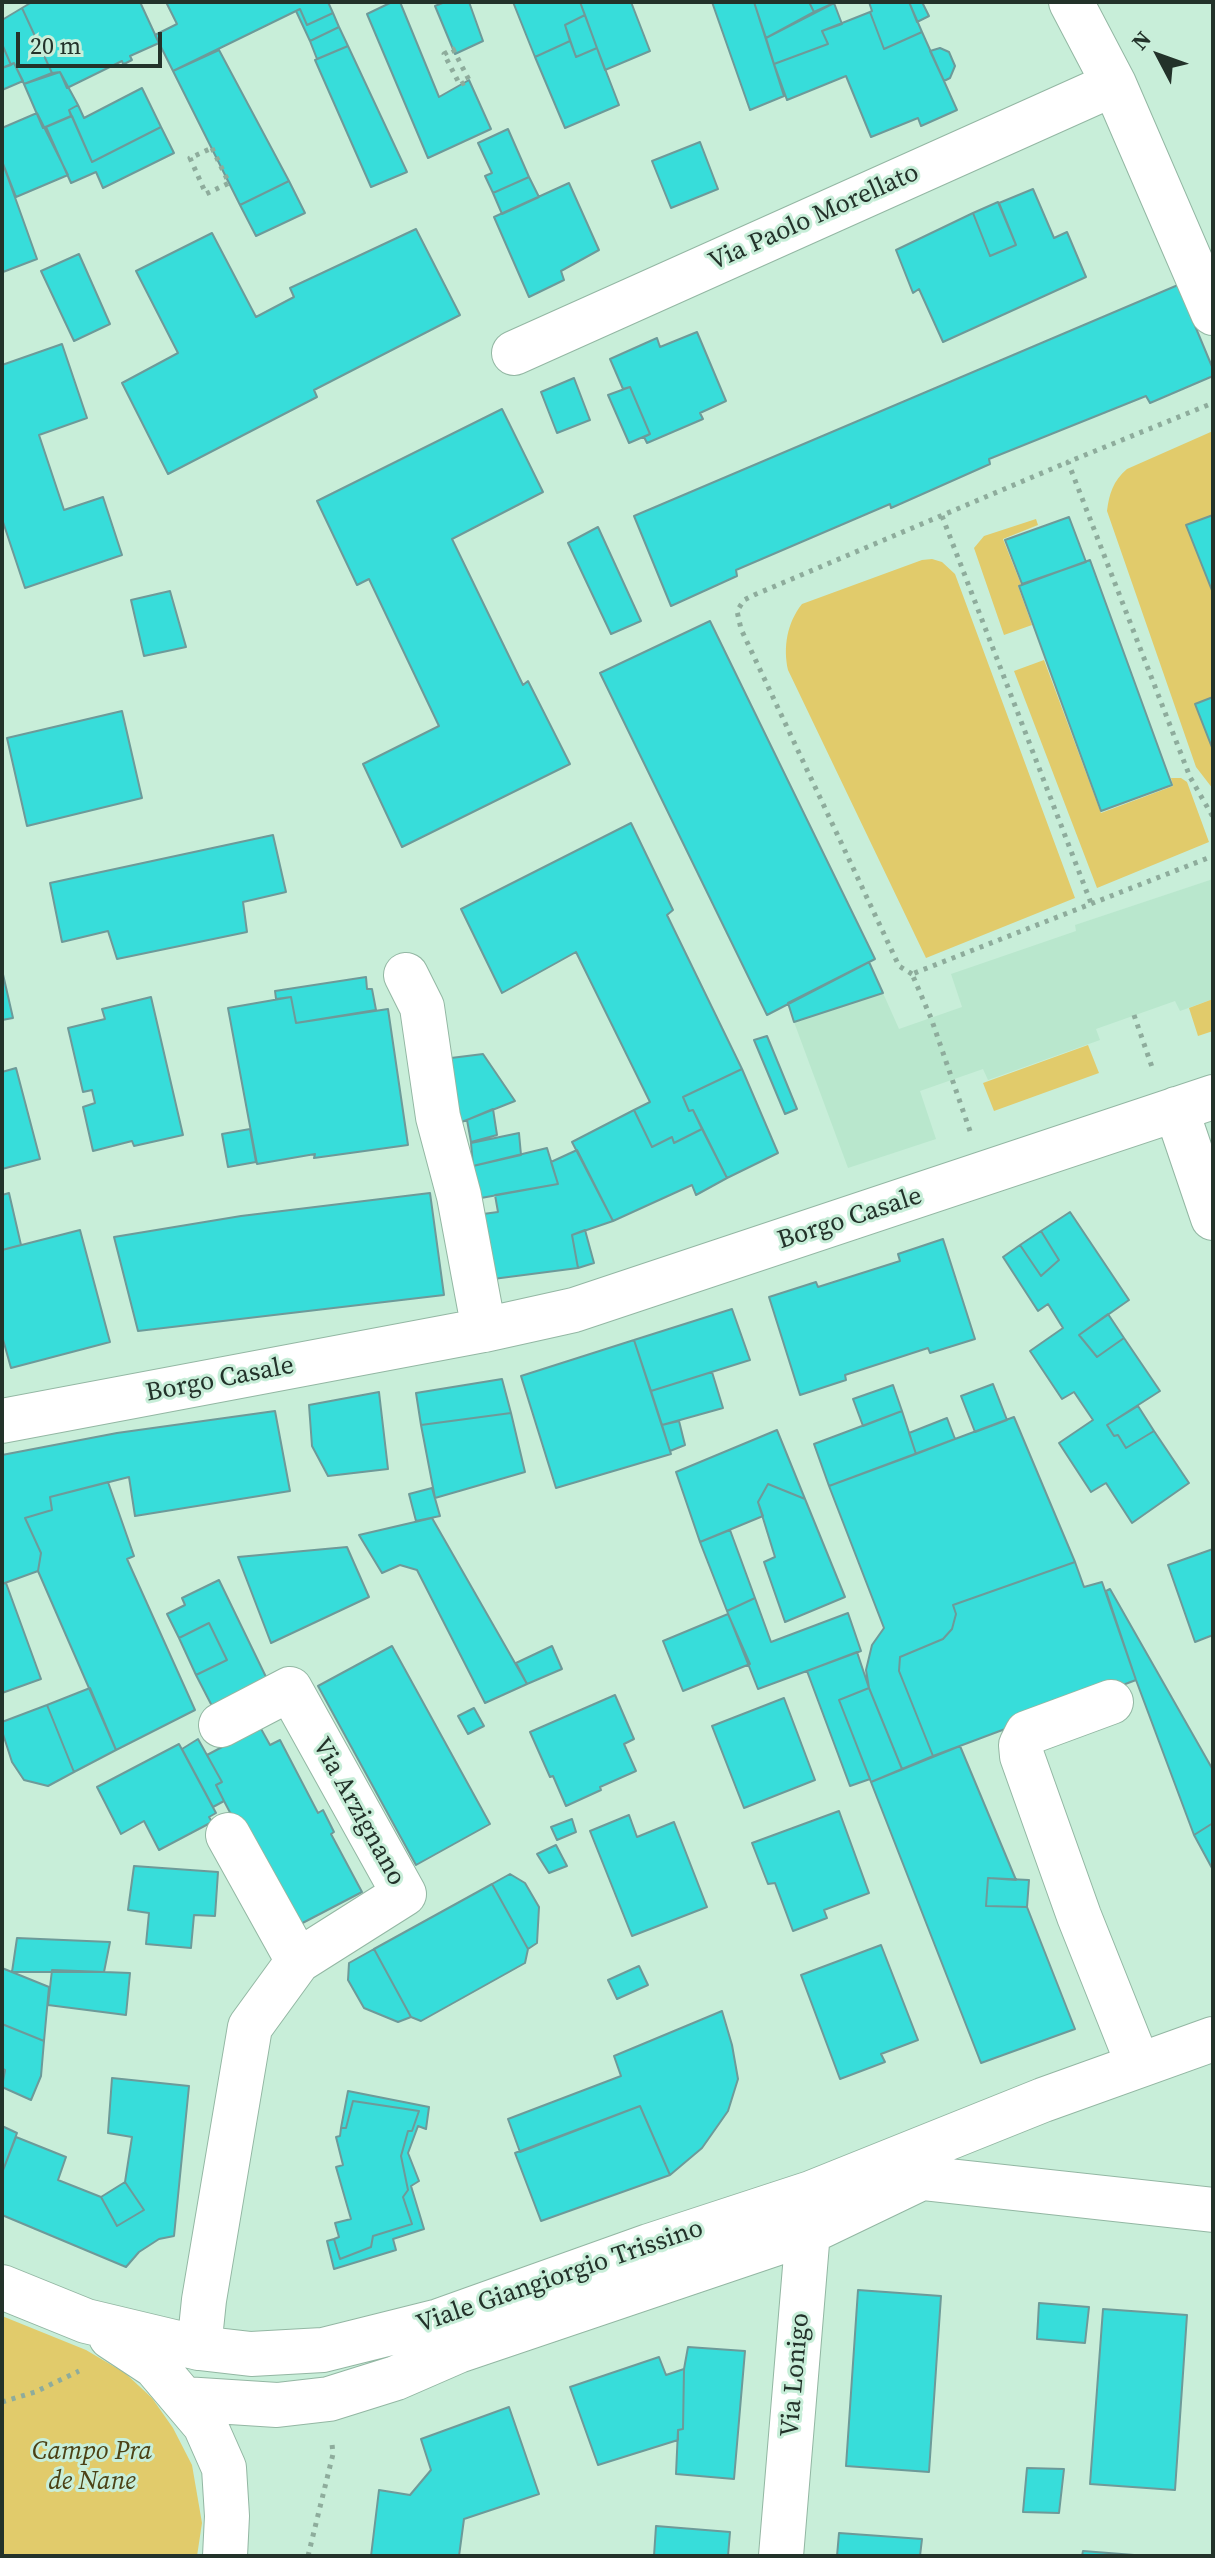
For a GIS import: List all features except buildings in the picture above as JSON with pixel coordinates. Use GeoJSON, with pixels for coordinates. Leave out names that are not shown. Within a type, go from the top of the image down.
{"type":"FeatureCollection","features":[{"type":"Feature","properties":{"kind":"street"},"geometry":{"type":"LineString","coordinates":[[1071,2],[1114,84],[1213,313]]}},
{"type":"Feature","properties":{"kind":"street","name":"Via Paolo Morellato"},"geometry":{"type":"LineString","coordinates":[[514,353],[1114,84]]}},
{"type":"Feature","properties":{"kind":"street"},"geometry":{"type":"LineString","coordinates":[[406,975],[422,1007],[438,1117],[459,1196],[484,1330]]}},
{"type":"Feature","properties":{"kind":"street"},"geometry":{"type":"LineString","coordinates":[[1195,1103],[1213,1218]]}},
{"type":"Feature","properties":{"kind":"street","name":"Borgo Casale"},"geometry":{"type":"LineString","coordinates":[[2,1421],[484,1330],[574,1310],[1195,1103]]}},
{"type":"Feature","properties":{"kind":"street","name":"Via Arzignano"},"geometry":{"type":"LineString","coordinates":[[199,2348],[204,2300],[250,2027],[298,1961],[404,1894],[290,1689],[221,1725]]}},
{"type":"Feature","properties":{"kind":"street"},"geometry":{"type":"LineString","coordinates":[[1111,1702],[1027,1733],[1021,1745],[1022,1756],[1079,1916],[1138,2064]]}},
{"type":"Feature","properties":{"kind":"street"},"geometry":{"type":"LineString","coordinates":[[228,1835],[298,1961]]}},
{"type":"Feature","properties":{"kind":"street","name":"Viale Giangiorgio Trissino"},"geometry":{"type":"LineString","coordinates":[[199,2348],[251,2354],[323,2350],[439,2321],[649,2246],[809,2213],[861,2172],[1138,2064],[1213,2039]]}},
{"type":"Feature","properties":{"kind":"street"},"geometry":{"type":"LineString","coordinates":[[184,2399],[277,2405],[329,2399],[396,2378],[809,2213],[923,2178],[957,2161],[1213,2067]]}},
{"type":"Feature","properties":{"kind":"street","name":"Viale Giangiorgio Trissino"},"geometry":{"type":"LineString","coordinates":[[861,2172],[1213,2210]]}},
{"type":"Feature","properties":{"kind":"street","name":"Via Lonigo"},"geometry":{"type":"LineString","coordinates":[[781,2556],[809,2213]]}},
{"type":"Feature","properties":{"kind":"street"},"geometry":{"type":"LineString","coordinates":[[2,2287],[102,2331],[155,2366],[184,2399],[205,2425],[224,2468],[227,2516],[225,2556]]}},
{"type":"Feature","properties":{"kind":"street"},"geometry":{"type":"LineString","coordinates":[[102,2331],[199,2348]]}},
{"type":"Feature","properties":{"kind":"path"},"geometry":{"type":"LineString","coordinates":[[453,49],[469,80],[460,85],[444,54],[453,49]]}},
{"type":"Feature","properties":{"kind":"path"},"geometry":{"type":"LineString","coordinates":[[212,148],[229,183],[206,194],[190,158],[212,148]]}},
{"type":"Feature","properties":{"kind":"path"},"geometry":{"type":"LineString","coordinates":[[971,1133],[931,1018],[912,974],[899,966],[741,629],[737,611],[744,600],[754,595],[1208,405]]}},
{"type":"Feature","properties":{"kind":"path"},"geometry":{"type":"LineString","coordinates":[[1068,462],[1190,777],[1213,817]]}},
{"type":"Feature","properties":{"kind":"path"},"geometry":{"type":"LineString","coordinates":[[942,516],[1091,903]]}},
{"type":"Feature","properties":{"kind":"path"},"geometry":{"type":"LineString","coordinates":[[912,974],[1213,856]]}},
{"type":"Feature","properties":{"kind":"path"},"geometry":{"type":"LineString","coordinates":[[1134,1015],[1152,1067]]}},
{"type":"Feature","properties":{"kind":"path"},"geometry":{"type":"LineString","coordinates":[[2,2402],[35,2392],[88,2366],[102,2331]]}},
{"type":"Feature","properties":{"kind":"path"},"geometry":{"type":"LineString","coordinates":[[308,2556],[333,2454],[331,2439]]}},
{"type":"Feature","properties":{"kind":"shaded area"},"geometry":{"type":"Polygon","coordinates":[[[1213,879],[1213,999],[1180,1011],[1175,1001],[1096,1029],[1100,1040],[988,1080],[983,1069],[920,1091],[936,1139],[848,1168],[794,1022],[883,993],[899,1029],[962,1007],[951,974],[1076,931],[1075,925],[1213,879]]]}},
{"type":"Feature","properties":{"kind":"green space"},"geometry":{"type":"Polygon","coordinates":[[[1213,431],[1213,789],[1196,767],[1107,511],[1112,488],[1127,469],[1213,431]]]}},
{"type":"Feature","properties":{"kind":"green space"},"geometry":{"type":"Polygon","coordinates":[[[1036,519],[1038,525],[1003,539],[1021,584],[1018,586],[1032,625],[1004,635],[974,548],[984,536],[1036,519]]]}},
{"type":"Feature","properties":{"kind":"green space"},"geometry":{"type":"Polygon","coordinates":[[[932,559],[942,562],[955,574],[1075,898],[926,958],[788,670],[786,653],[790,627],[802,604],[932,559]]]}},
{"type":"Feature","properties":{"kind":"green space"},"geometry":{"type":"Polygon","coordinates":[[[1044,660],[1101,813],[1173,786],[1171,778],[1181,778],[1187,782],[1209,842],[1097,888],[1014,671],[1044,660]]]}},
{"type":"Feature","properties":{"kind":"green space"},"geometry":{"type":"Polygon","coordinates":[[[1213,999],[1213,1031],[1198,1036],[1189,1008],[1213,999]]]}},
{"type":"Feature","properties":{"kind":"green space"},"geometry":{"type":"Polygon","coordinates":[[[1088,1045],[1099,1073],[994,1111],[983,1083],[1088,1045]]]}},
{"type":"Feature","properties":{"kind":"green space","name":"Campo Pra de Nane"},"geometry":{"type":"Polygon","coordinates":[[[2,2316],[86,2350],[125,2373],[152,2398],[173,2428],[192,2465],[202,2523],[197,2556],[2,2556],[2,2316]]]}}]}
